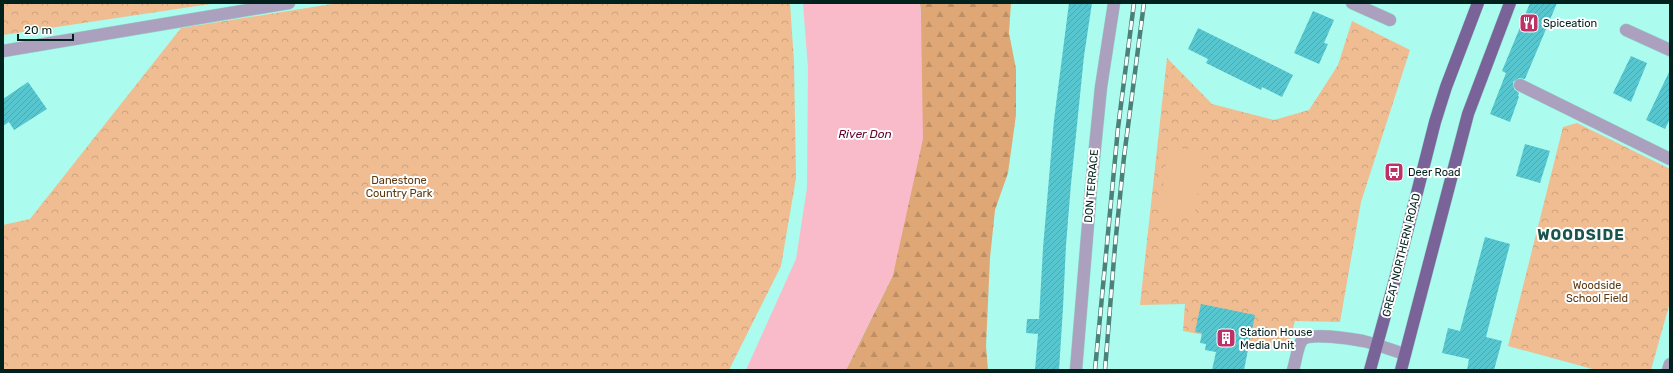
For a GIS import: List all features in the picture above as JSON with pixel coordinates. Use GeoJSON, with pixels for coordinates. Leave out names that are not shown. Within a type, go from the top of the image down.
{"type":"FeatureCollection","features":[{"type":"Feature","properties":{"kind":"main road","name":"GREAT NORTHERN ROAD"},"geometry":{"type":"LineString","coordinates":[[1370,370],[1378,345],[1435,122],[1446,87],[1478,3]]}},
{"type":"Feature","properties":{"kind":"main road"},"geometry":{"type":"LineString","coordinates":[[1401,370],[1468,114],[1510,3]]}},
{"type":"Feature","properties":{"kind":"street"},"geometry":{"type":"LineString","coordinates":[[3,51],[288,3]]}},
{"type":"Feature","properties":{"kind":"street","name":"DON TERRACE"},"geometry":{"type":"LineString","coordinates":[[1076,370],[1100,95],[1114,3]]}},
{"type":"Feature","properties":{"kind":"street"},"geometry":{"type":"LineString","coordinates":[[1352,3],[1390,20]]}},
{"type":"Feature","properties":{"kind":"street"},"geometry":{"type":"LineString","coordinates":[[1626,30],[1670,50]]}},
{"type":"Feature","properties":{"kind":"street"},"geometry":{"type":"LineString","coordinates":[[1520,85],[1670,159]]}},
{"type":"Feature","properties":{"kind":"street"},"geometry":{"type":"LineString","coordinates":[[1293,370],[1299,347],[1306,337],[1315,336],[1363,341],[1405,354]]}},
{"type":"Feature","properties":{"kind":"street"},"geometry":{"type":"LineString","coordinates":[[1668,370],[1670,364]]}},
{"type":"Feature","properties":{"kind":"green space"},"geometry":{"type":"Polygon","coordinates":[[[3,3],[217,3],[3,35],[3,3]]]}},
{"type":"Feature","properties":{"kind":"green space","name":"Danestone Country Park"},"geometry":{"type":"Polygon","coordinates":[[[338,3],[790,3],[794,62],[796,178],[781,266],[729,370],[3,370],[3,225],[30,219],[181,28],[338,3]]]}},
{"type":"Feature","properties":{"kind":"green space"},"geometry":{"type":"Polygon","coordinates":[[[920,3],[1011,3],[1009,33],[1016,69],[1016,115],[1008,173],[995,210],[990,258],[986,346],[988,370],[846,370],[893,275],[921,16],[920,3]]]}},
{"type":"Feature","properties":{"kind":"green space"},"geometry":{"type":"Polygon","coordinates":[[[1352,21],[1410,50],[1361,202],[1340,322],[1295,321],[1287,351],[1183,331],[1185,304],[1140,305],[1167,58],[1212,104],[1274,120],[1309,110],[1338,65],[1352,21]]]}},
{"type":"Feature","properties":{"kind":"green space","name":"Woodside School Field"},"geometry":{"type":"Polygon","coordinates":[[[1577,123],[1670,169],[1670,302],[1651,370],[1596,370],[1508,346],[1563,127],[1577,123]]]}},
{"type":"Feature","properties":{"kind":"green space"},"geometry":{"type":"Polygon","coordinates":[[[1168,146],[1204,152],[1194,218],[1160,213],[1168,146]]]}},
{"type":"Feature","properties":{"kind":"water","name":"River Don"},"geometry":{"type":"Polygon","coordinates":[[[803,3],[920,3],[923,139],[893,275],[846,370],[746,370],[796,259],[807,188],[808,68],[803,3]]]}},
{"type":"Feature","properties":{"kind":"building"},"geometry":{"type":"Polygon","coordinates":[[[1069,3],[1092,3],[1084,56],[1071,184],[1059,370],[1035,370],[1038,334],[1026,333],[1027,319],[1039,319],[1043,248],[1054,120],[1069,3]]]}},
{"type":"Feature","properties":{"kind":"building"},"geometry":{"type":"Polygon","coordinates":[[[1530,3],[1557,3],[1525,79],[1519,78],[1513,82],[1514,89],[1519,93],[1519,97],[1510,122],[1490,114],[1506,73],[1502,71],[1530,3]]]}},
{"type":"Feature","properties":{"kind":"building"},"geometry":{"type":"Polygon","coordinates":[[[1313,11],[1334,20],[1324,43],[1328,44],[1319,64],[1294,53],[1313,11]]]}},
{"type":"Feature","properties":{"kind":"building"},"geometry":{"type":"Polygon","coordinates":[[[1198,28],[1293,75],[1282,97],[1262,87],[1261,90],[1206,63],[1208,59],[1188,49],[1198,28]]]}},
{"type":"Feature","properties":{"kind":"building"},"geometry":{"type":"Polygon","coordinates":[[[1631,56],[1647,63],[1631,102],[1613,93],[1631,56]]]}},
{"type":"Feature","properties":{"kind":"building"},"geometry":{"type":"Polygon","coordinates":[[[1670,70],[1670,119],[1665,129],[1646,120],[1670,70]]]}},
{"type":"Feature","properties":{"kind":"building"},"geometry":{"type":"Polygon","coordinates":[[[28,82],[47,109],[14,130],[9,122],[3,126],[3,99],[28,82]]]}},
{"type":"Feature","properties":{"kind":"building"},"geometry":{"type":"Polygon","coordinates":[[[1525,144],[1550,151],[1540,183],[1516,176],[1525,144]]]}},
{"type":"Feature","properties":{"kind":"building"},"geometry":{"type":"Polygon","coordinates":[[[1485,237],[1510,244],[1486,337],[1502,341],[1494,370],[1467,370],[1469,359],[1442,353],[1448,328],[1460,331],[1485,237]]]}},
{"type":"Feature","properties":{"kind":"building","name":"Station House Media Unit"},"geometry":{"type":"Polygon","coordinates":[[[1201,304],[1255,315],[1244,370],[1212,370],[1216,352],[1205,350],[1206,344],[1200,343],[1202,333],[1195,332],[1201,304]]]}},
{"type":"Feature","properties":{"kind":"railway"},"geometry":{"type":"LineString","coordinates":[[1095,370],[1118,128],[1134,3]]}},
{"type":"Feature","properties":{"kind":"railway"},"geometry":{"type":"LineString","coordinates":[[1105,370],[1124,157],[1144,3]]}},
{"type":"Feature","properties":{"kind":"place","name":"Spiceation"},"geometry":{"type":"Point","coordinates":[1529,23]}},
{"type":"Feature","properties":{"kind":"place","name":"Deer Road"},"geometry":{"type":"Point","coordinates":[1394,172]}},
{"type":"Feature","properties":{"kind":"place","name":"Station House Media Unit"},"geometry":{"type":"Point","coordinates":[1226,338]}},
{"type":"Feature","properties":{"kind":"district","name":"WOODSIDE"},"geometry":{"type":"Point","coordinates":[1581,235]}}]}
